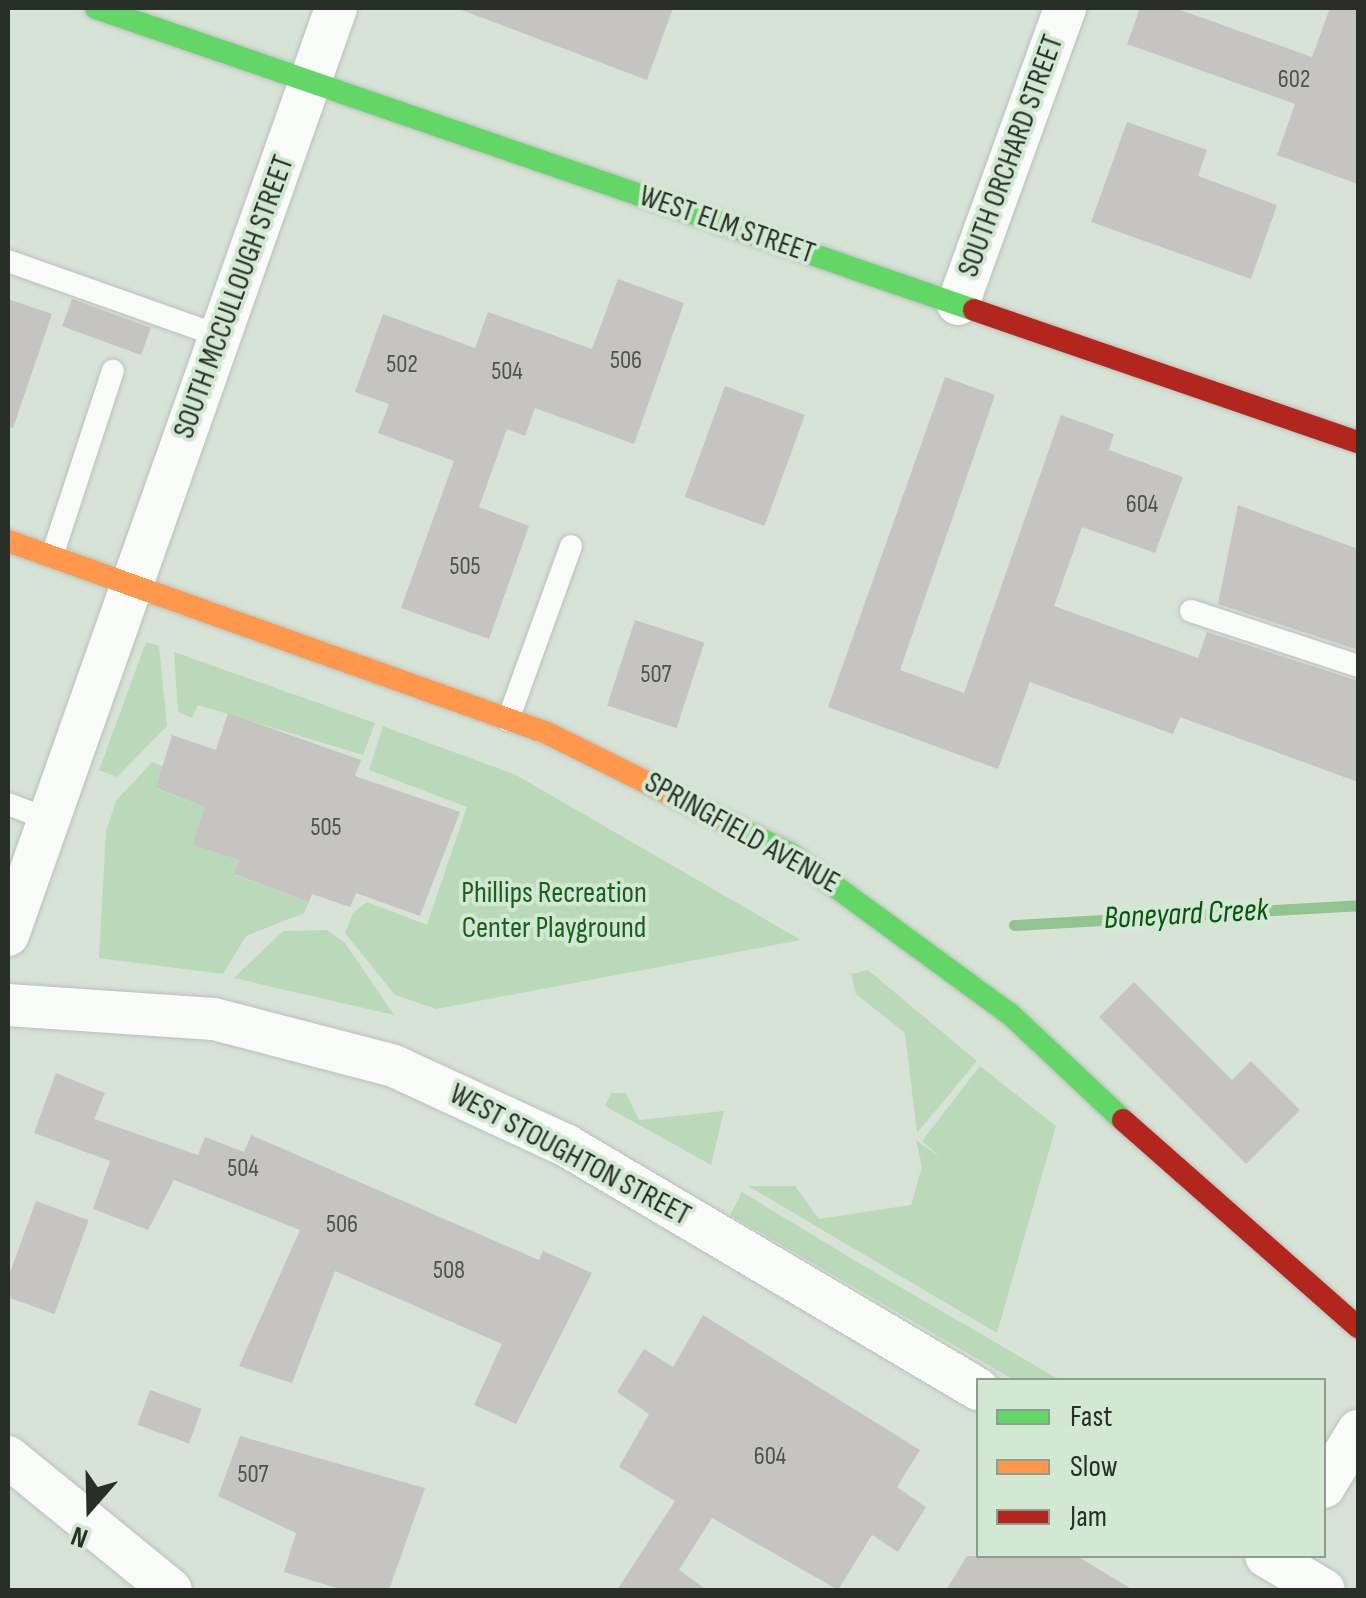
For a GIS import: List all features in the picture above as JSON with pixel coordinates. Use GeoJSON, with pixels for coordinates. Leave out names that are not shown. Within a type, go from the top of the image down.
{"type":"FeatureCollection","features":[{"type":"Feature","properties":{"kind":"street","name":"WEST ELM STREET"},"geometry":{"type":"LineString","coordinates":[[96,8],[1358,442]]}},
{"type":"Feature","properties":{"kind":"street","name":"SOUTH MCCULLOUGH STREET"},"geometry":{"type":"LineString","coordinates":[[8,936],[336,8]]}},
{"type":"Feature","properties":{"kind":"street","name":"SOUTH ORCHARD STREET"},"geometry":{"type":"LineString","coordinates":[[958,304],[1065,8]]}},
{"type":"Feature","properties":{"kind":"street","name":"SPRINGFIELD AVENUE"},"geometry":{"type":"LineString","coordinates":[[8,541],[508,720],[707,808],[851,894],[1075,1069],[1262,1251],[1358,1327]]}},
{"type":"Feature","properties":{"kind":"street","name":"WEST STOUGHTON STREET"},"geometry":{"type":"LineString","coordinates":[[8,1005],[214,1019],[394,1066],[567,1146],[976,1387]]}},
{"type":"Feature","properties":{"kind":"street"},"geometry":{"type":"LineString","coordinates":[[1326,1484],[1358,1431]]}},
{"type":"Feature","properties":{"kind":"street"},"geometry":{"type":"LineString","coordinates":[[8,1458],[171,1590]]}},
{"type":"Feature","properties":{"kind":"street"},"geometry":{"type":"LineString","coordinates":[[1270,1566],[1324,1590]]}},
{"type":"Feature","properties":{"kind":"lane"},"geometry":{"type":"LineString","coordinates":[[8,261],[220,336]]}},
{"type":"Feature","properties":{"kind":"lane"},"geometry":{"type":"LineString","coordinates":[[52,556],[113,372]]}},
{"type":"Feature","properties":{"kind":"lane"},"geometry":{"type":"LineString","coordinates":[[508,720],[572,546]]}},
{"type":"Feature","properties":{"kind":"lane"},"geometry":{"type":"LineString","coordinates":[[1191,610],[1358,666]]}},
{"type":"Feature","properties":{"kind":"lane"},"geometry":{"type":"LineString","coordinates":[[8,804],[47,820]]}},
{"type":"Feature","properties":{"kind":"green space"},"geometry":{"type":"Polygon","coordinates":[[[146,642],[159,646],[167,726],[117,777],[99,770],[146,642]]]}},
{"type":"Feature","properties":{"kind":"green space"},"geometry":{"type":"Polygon","coordinates":[[[174,652],[375,723],[363,755],[198,705],[192,718],[178,712],[174,652]]]}},
{"type":"Feature","properties":{"kind":"green space","name":"Phillips Recreation Center Playground"},"geometry":{"type":"Polygon","coordinates":[[[383,726],[516,775],[801,940],[436,1009],[395,995],[345,933],[353,913],[367,902],[427,925],[467,807],[369,770],[383,726]]]}},
{"type":"Feature","properties":{"kind":"green space"},"geometry":{"type":"Polygon","coordinates":[[[152,762],[163,766],[157,789],[205,807],[192,845],[239,860],[235,875],[309,902],[304,913],[246,936],[223,974],[99,958],[106,831],[116,801],[152,762]]]}},
{"type":"Feature","properties":{"kind":"green space"},"geometry":{"type":"Polygon","coordinates":[[[327,930],[345,943],[394,1015],[234,978],[283,931],[327,930]]]}},
{"type":"Feature","properties":{"kind":"green space"},"geometry":{"type":"Polygon","coordinates":[[[868,970],[977,1061],[917,1133],[905,1033],[856,994],[851,974],[868,970]]]}},
{"type":"Feature","properties":{"kind":"green space"},"geometry":{"type":"Polygon","coordinates":[[[980,1066],[1056,1126],[997,1333],[748,1186],[795,1186],[819,1219],[911,1205],[922,1167],[916,1140],[941,1158],[922,1141],[980,1066]]]}},
{"type":"Feature","properties":{"kind":"green space"},"geometry":{"type":"Polygon","coordinates":[[[611,1093],[626,1093],[639,1120],[724,1111],[711,1165],[605,1106],[611,1093]]]}},
{"type":"Feature","properties":{"kind":"green space"},"geometry":{"type":"Polygon","coordinates":[[[742,1192],[1057,1378],[1011,1378],[730,1215],[742,1192]]]}},
{"type":"Feature","properties":{"kind":"building"},"geometry":{"type":"Polygon","coordinates":[[[456,8],[673,8],[647,80],[456,8]]]}},
{"type":"Feature","properties":{"kind":"building"},"geometry":{"type":"Polygon","coordinates":[[[1140,8],[1175,8],[1312,57],[1330,8],[1358,8],[1358,184],[1277,155],[1295,104],[1127,44],[1140,8]]]}},
{"type":"Feature","properties":{"kind":"building"},"geometry":{"type":"Polygon","coordinates":[[[1127,122],[1207,150],[1198,176],[1277,205],[1251,279],[1091,222],[1127,122]]]}},
{"type":"Feature","properties":{"kind":"building"},"geometry":{"type":"Polygon","coordinates":[[[618,279],[684,303],[634,444],[535,408],[525,436],[507,429],[479,507],[529,526],[489,639],[401,608],[454,461],[378,433],[389,404],[355,392],[383,314],[475,348],[488,312],[592,349],[618,279]]]}},
{"type":"Feature","properties":{"kind":"building"},"geometry":{"type":"Polygon","coordinates":[[[8,299],[52,314],[13,428],[8,427],[8,299]]]}},
{"type":"Feature","properties":{"kind":"building"},"geometry":{"type":"Polygon","coordinates":[[[72,299],[151,328],[141,355],[62,326],[72,299]]]}},
{"type":"Feature","properties":{"kind":"building"},"geometry":{"type":"Polygon","coordinates":[[[945,377],[995,395],[900,670],[964,693],[1061,415],[1114,434],[1109,450],[1183,477],[1155,553],[1082,527],[1054,606],[1198,658],[1207,632],[1358,681],[1358,782],[1180,717],[1173,734],[1030,682],[998,769],[828,707],[945,377]]]}},
{"type":"Feature","properties":{"kind":"building"},"geometry":{"type":"Polygon","coordinates":[[[725,386],[805,415],[765,526],[685,497],[725,386]]]}},
{"type":"Feature","properties":{"kind":"building"},"geometry":{"type":"Polygon","coordinates":[[[1238,505],[1358,549],[1358,650],[1218,604],[1238,505]]]}},
{"type":"Feature","properties":{"kind":"building"},"geometry":{"type":"Polygon","coordinates":[[[635,620],[704,643],[677,728],[607,706],[635,620]]]}},
{"type":"Feature","properties":{"kind":"building"},"geometry":{"type":"Polygon","coordinates":[[[228,713],[361,760],[355,776],[460,812],[420,916],[356,893],[350,907],[312,894],[309,902],[234,874],[239,860],[192,845],[205,807],[156,788],[172,735],[216,750],[228,713]]]}},
{"type":"Feature","properties":{"kind":"building"},"geometry":{"type":"Polygon","coordinates":[[[1134,982],[1232,1080],[1251,1061],[1300,1110],[1246,1164],[1099,1017],[1134,982]]]}},
{"type":"Feature","properties":{"kind":"building"},"geometry":{"type":"Polygon","coordinates":[[[56,1073],[105,1093],[94,1119],[198,1155],[205,1137],[244,1152],[251,1135],[539,1260],[543,1251],[592,1273],[516,1424],[474,1405],[502,1344],[335,1271],[292,1383],[239,1366],[300,1230],[174,1180],[148,1230],[93,1209],[110,1161],[34,1133],[56,1073]]]}},
{"type":"Feature","properties":{"kind":"building"},"geometry":{"type":"Polygon","coordinates":[[[36,1201],[89,1220],[54,1314],[8,1297],[8,1278],[36,1201]]]}},
{"type":"Feature","properties":{"kind":"building"},"geometry":{"type":"Polygon","coordinates":[[[703,1315],[920,1450],[897,1487],[926,1507],[898,1552],[872,1535],[838,1590],[712,1518],[679,1570],[707,1590],[617,1590],[675,1501],[619,1467],[649,1414],[617,1392],[644,1349],[673,1367],[703,1315]]]}},
{"type":"Feature","properties":{"kind":"building"},"geometry":{"type":"Polygon","coordinates":[[[150,1390],[202,1409],[189,1444],[137,1425],[150,1390]]]}},
{"type":"Feature","properties":{"kind":"building"},"geometry":{"type":"Polygon","coordinates":[[[240,1436],[425,1488],[389,1590],[343,1590],[284,1572],[296,1533],[218,1496],[240,1436]]]}},
{"type":"Feature","properties":{"kind":"building"},"geometry":{"type":"Polygon","coordinates":[[[967,1556],[976,1556],[1080,1558],[1133,1590],[946,1590],[967,1556]]]}},
{"type":"Feature","properties":{"kind":"waterway","name":"Boneyard Creek"},"geometry":{"type":"LineString","coordinates":[[1014,925],[1358,905]]}},
{"type":"Feature","properties":{"kind":"traffic: fast"},"geometry":{"type":"LineString","coordinates":[[96,8],[974,310]]}},
{"type":"Feature","properties":{"kind":"traffic: fast"},"geometry":{"type":"LineString","coordinates":[[728,823],[791,854],[1010,1014],[1123,1120]]}},
{"type":"Feature","properties":{"kind":"traffic: slow"},"geometry":{"type":"LineString","coordinates":[[8,541],[547,733],[728,823]]}},
{"type":"Feature","properties":{"kind":"traffic: jam"},"geometry":{"type":"LineString","coordinates":[[974,310],[1358,442]]}},
{"type":"Feature","properties":{"kind":"traffic: jam"},"geometry":{"type":"LineString","coordinates":[[1123,1120],[1358,1327]]}}]}
